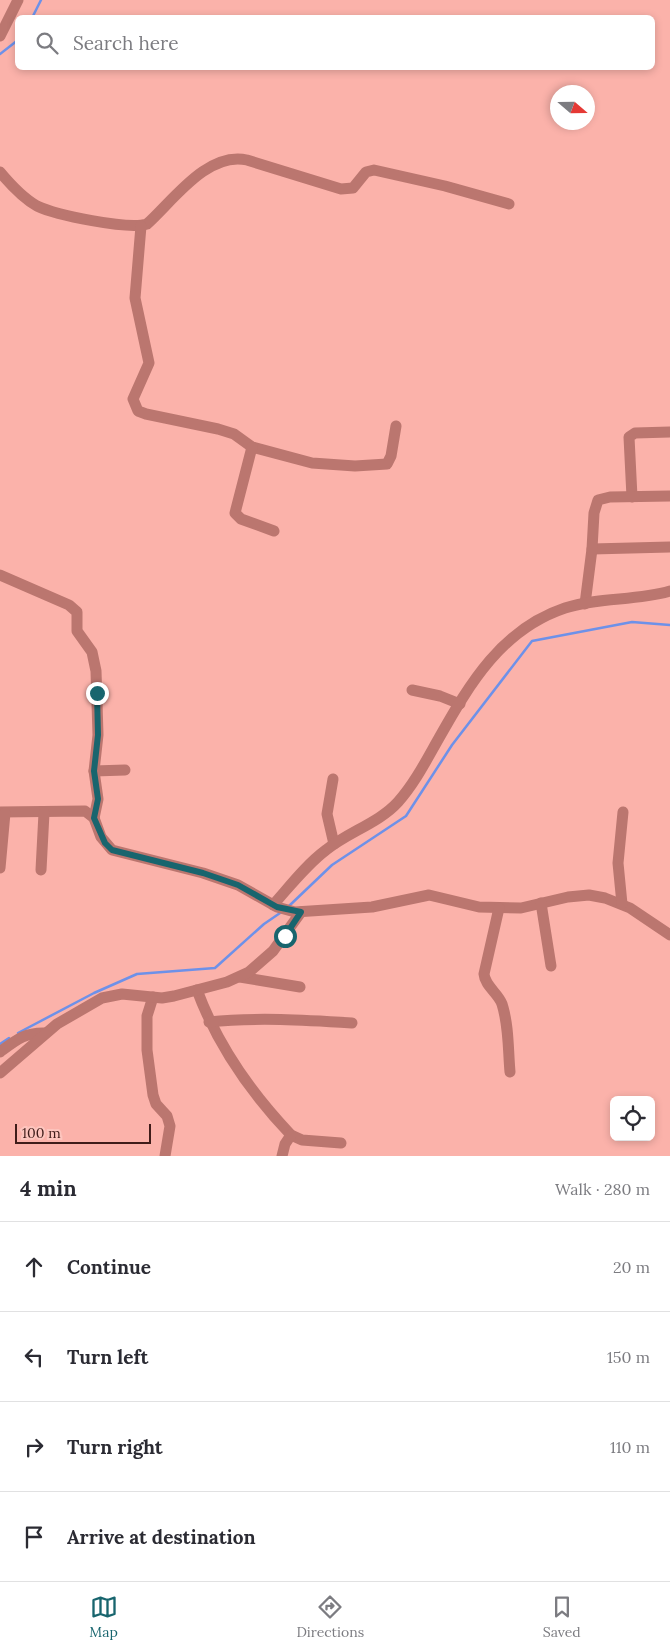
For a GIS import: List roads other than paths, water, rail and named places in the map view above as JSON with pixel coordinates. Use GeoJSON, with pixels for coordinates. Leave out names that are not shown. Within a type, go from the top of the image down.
{"type":"FeatureCollection","features":[{"type":"Feature","properties":{"kind":"street"},"geometry":{"type":"LineString","coordinates":[[0,34],[18,0]]}},
{"type":"Feature","properties":{"kind":"street"},"geometry":{"type":"LineString","coordinates":[[0,172],[38,206],[100,222],[141,226],[150,221],[174,195],[197,176],[220,164],[236,159],[246,160],[341,189],[353,188],[366,172],[374,170],[446,186],[509,204]]}},
{"type":"Feature","properties":{"kind":"street"},"geometry":{"type":"LineString","coordinates":[[141,226],[135,298],[149,362],[134,393],[133,404],[138,410],[146,414],[228,432],[252,447],[312,464],[381,466],[387,464],[391,456],[396,426]]}},
{"type":"Feature","properties":{"kind":"street"},"geometry":{"type":"LineString","coordinates":[[632,497],[629,437],[635,433],[670,432]]}},
{"type":"Feature","properties":{"kind":"street"},"geometry":{"type":"LineString","coordinates":[[252,447],[235,514],[241,519],[274,531]]}},
{"type":"Feature","properties":{"kind":"street"},"geometry":{"type":"LineString","coordinates":[[585,604],[592,549],[594,513],[598,500],[610,497],[670,496]]}},
{"type":"Feature","properties":{"kind":"street"},"geometry":{"type":"LineString","coordinates":[[592,549],[670,547]]}},
{"type":"Feature","properties":{"kind":"street"},"geometry":{"type":"LineString","coordinates":[[0,576],[76,610],[77,631],[92,652],[96,671],[98,735],[94,771],[98,799],[94,818]]}},
{"type":"Feature","properties":{"kind":"street"},"geometry":{"type":"LineString","coordinates":[[275,906],[314,861],[334,844],[386,812],[399,801],[423,766],[486,662],[499,649],[548,614],[585,604],[670,591]]}},
{"type":"Feature","properties":{"kind":"street"},"geometry":{"type":"LineString","coordinates":[[412,690],[440,696],[460,704]]}},
{"type":"Feature","properties":{"kind":"street"},"geometry":{"type":"LineString","coordinates":[[94,771],[125,770]]}},
{"type":"Feature","properties":{"kind":"street"},"geometry":{"type":"LineString","coordinates":[[333,779],[327,814],[334,844]]}},
{"type":"Feature","properties":{"kind":"street"},"geometry":{"type":"LineString","coordinates":[[0,868],[2,812],[44,813],[77,810],[85,811],[94,818],[105,843],[112,850],[203,873],[238,885],[275,906],[298,912],[372,907],[429,896],[479,906],[521,908],[568,896],[589,895],[622,904],[670,935]]}},
{"type":"Feature","properties":{"kind":"street"},"geometry":{"type":"LineString","coordinates":[[622,904],[618,863],[623,812]]}},
{"type":"Feature","properties":{"kind":"street"},"geometry":{"type":"LineString","coordinates":[[41,870],[44,813]]}},
{"type":"Feature","properties":{"kind":"street"},"geometry":{"type":"LineString","coordinates":[[541,903],[551,966]]}},
{"type":"Feature","properties":{"kind":"street"},"geometry":{"type":"LineString","coordinates":[[500,908],[484,977],[499,998],[504,1011],[510,1072]]}},
{"type":"Feature","properties":{"kind":"street"},"geometry":{"type":"LineString","coordinates":[[0,1073],[46,1033],[78,1011],[102,998],[122,994],[153,997],[174,996],[240,977],[249,972],[273,951],[298,912]]}},
{"type":"Feature","properties":{"kind":"street"},"geometry":{"type":"LineString","coordinates":[[240,977],[300,987]]}},
{"type":"Feature","properties":{"kind":"street"},"geometry":{"type":"LineString","coordinates":[[197,990],[208,1022],[222,1048],[291,1135],[311,1141],[341,1143]]}},
{"type":"Feature","properties":{"kind":"street"},"geometry":{"type":"LineString","coordinates":[[153,997],[147,1016],[147,1050],[153,1095],[156,1104],[167,1116],[170,1126],[166,1156]]}},
{"type":"Feature","properties":{"kind":"street"},"geometry":{"type":"LineString","coordinates":[[208,1022],[234,1019],[311,1020],[352,1024]]}},
{"type":"Feature","properties":{"kind":"street"},"geometry":{"type":"LineString","coordinates":[[0,1052],[20,1036],[34,1032],[46,1033]]}},
{"type":"Feature","properties":{"kind":"street"},"geometry":{"type":"LineString","coordinates":[[282,1156],[285,1144],[291,1135]]}},
{"type":"Feature","properties":{"kind":"waterway"},"geometry":{"type":"LineString","coordinates":[[34,15],[41,0]]}},
{"type":"Feature","properties":{"kind":"waterway"},"geometry":{"type":"LineString","coordinates":[[0,54],[15,42]]}},
{"type":"Feature","properties":{"kind":"waterway"},"geometry":{"type":"LineString","coordinates":[[289,906],[332,865],[406,816],[452,745],[532,641],[632,622],[670,625]]}},
{"type":"Feature","properties":{"kind":"waterway"},"geometry":{"type":"LineString","coordinates":[[18,1033],[94,993],[137,974],[215,968],[264,924],[283,911]]}},
{"type":"Feature","properties":{"kind":"waterway"},"geometry":{"type":"LineString","coordinates":[[0,1044],[9,1038]]}}]}
